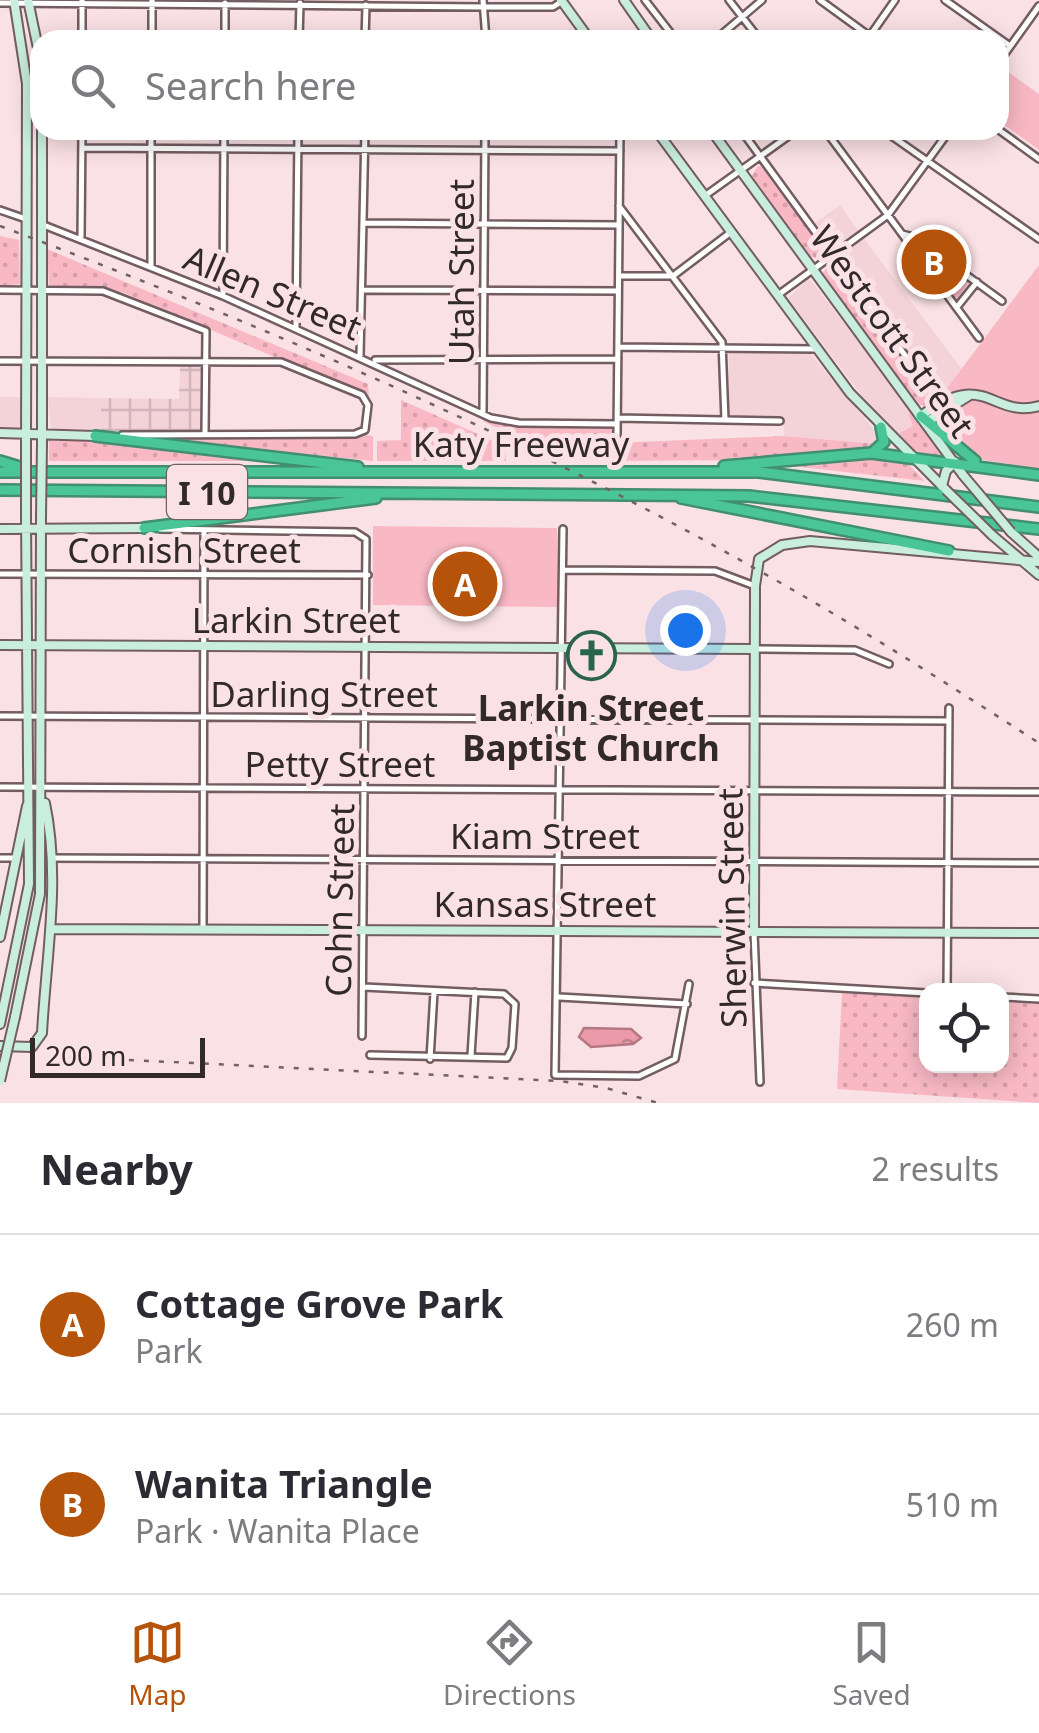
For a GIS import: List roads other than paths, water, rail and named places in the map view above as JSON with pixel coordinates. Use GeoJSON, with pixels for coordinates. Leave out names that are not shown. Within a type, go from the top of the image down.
{"type":"FeatureCollection","features":[{"type":"Feature","properties":{"kind":"highway"},"geometry":{"type":"LineString","coordinates":[[925,418],[960,452],[986,466]]}},
{"type":"Feature","properties":{"kind":"highway"},"geometry":{"type":"LineString","coordinates":[[871,453],[882,445],[881,427]]}},
{"type":"Feature","properties":{"kind":"highway"},"geometry":{"type":"LineString","coordinates":[[95,436],[385,471]]}},
{"type":"Feature","properties":{"kind":"highway"},"geometry":{"type":"LineString","coordinates":[[685,470],[871,453],[1039,475]]}},
{"type":"Feature","properties":{"kind":"highway"},"geometry":{"type":"LineString","coordinates":[[0,461],[36,472]]}},
{"type":"Feature","properties":{"kind":"highway","name":"Katy Freeway"},"geometry":{"type":"LineString","coordinates":[[0,472],[685,470],[857,481],[1039,507]]}},
{"type":"Feature","properties":{"kind":"highway","name":"Katy Freeway"},"geometry":{"type":"LineString","coordinates":[[0,490],[658,493],[822,501],[1039,530]]}},
{"type":"Feature","properties":{"kind":"highway"},"geometry":{"type":"LineString","coordinates":[[144,528],[414,493]]}},
{"type":"Feature","properties":{"kind":"highway"},"geometry":{"type":"LineString","coordinates":[[658,493],[949,552]]}},
{"type":"Feature","properties":{"kind":"main road"},"geometry":{"type":"LineString","coordinates":[[562,0],[583,30]]}},
{"type":"Feature","properties":{"kind":"main road"},"geometry":{"type":"LineString","coordinates":[[624,0],[645,30]]}},
{"type":"Feature","properties":{"kind":"main road"},"geometry":{"type":"LineString","coordinates":[[1,1020],[27,903],[30,787],[27,84],[15,1]]}},
{"type":"Feature","properties":{"kind":"main road"},"geometry":{"type":"LineString","coordinates":[[28,1],[34,30]]}},
{"type":"Feature","properties":{"kind":"main road"},"geometry":{"type":"LineString","coordinates":[[0,1081],[40,894],[42,140]]}},
{"type":"Feature","properties":{"kind":"main road"},"geometry":{"type":"LineString","coordinates":[[663,140],[817,350],[881,427],[1039,575]]}},
{"type":"Feature","properties":{"kind":"main road","name":"Westcott Street"},"geometry":{"type":"LineString","coordinates":[[718,140],[964,475],[1039,560]]}},
{"type":"Feature","properties":{"kind":"main road"},"geometry":{"type":"LineString","coordinates":[[26,154],[42,154]]}},
{"type":"Feature","properties":{"kind":"main road"},"geometry":{"type":"LineString","coordinates":[[925,418],[970,395]]}},
{"type":"Feature","properties":{"kind":"main road"},"geometry":{"type":"LineString","coordinates":[[925,418],[940,402],[970,395],[991,396],[1023,408],[1039,406]]}},
{"type":"Feature","properties":{"kind":"main road"},"geometry":{"type":"LineString","coordinates":[[0,432],[27,438],[44,433],[95,436]]}},
{"type":"Feature","properties":{"kind":"main road"},"geometry":{"type":"LineString","coordinates":[[940,482],[955,462]]}},
{"type":"Feature","properties":{"kind":"main road"},"geometry":{"type":"LineString","coordinates":[[0,529],[144,528]]}},
{"type":"Feature","properties":{"kind":"main road"},"geometry":{"type":"LineString","coordinates":[[1013,554],[1015,535]]}},
{"type":"Feature","properties":{"kind":"main road"},"geometry":{"type":"LineString","coordinates":[[755,586],[757,564],[768,551],[795,542],[1013,554],[1039,560]]}},
{"type":"Feature","properties":{"kind":"main road","name":"Sherwin Street"},"geometry":{"type":"LineString","coordinates":[[754,932],[755,586]]}},
{"type":"Feature","properties":{"kind":"main road","name":"Larkin Street"},"geometry":{"type":"LineString","coordinates":[[0,645],[755,648]]}},
{"type":"Feature","properties":{"kind":"main road"},"geometry":{"type":"LineString","coordinates":[[29,692],[42,690]]}},
{"type":"Feature","properties":{"kind":"main road"},"geometry":{"type":"LineString","coordinates":[[0,932],[30,787]]}},
{"type":"Feature","properties":{"kind":"main road"},"geometry":{"type":"LineString","coordinates":[[0,1046],[32,1047],[41,1037],[51,929],[52,858],[41,787]]}},
{"type":"Feature","properties":{"kind":"main road","name":"Kansas Street"},"geometry":{"type":"LineString","coordinates":[[51,929],[1039,933]]}},
{"type":"Feature","properties":{"kind":"street"},"geometry":{"type":"LineString","coordinates":[[152,0],[152,30]]}},
{"type":"Feature","properties":{"kind":"street"},"geometry":{"type":"LineString","coordinates":[[0,3],[152,0],[553,6],[562,0]]}},
{"type":"Feature","properties":{"kind":"street"},"geometry":{"type":"LineString","coordinates":[[645,0],[668,30]]}},
{"type":"Feature","properties":{"kind":"street"},"geometry":{"type":"LineString","coordinates":[[729,0],[752,30]]}},
{"type":"Feature","properties":{"kind":"street"},"geometry":{"type":"LineString","coordinates":[[728,30],[762,0]]}},
{"type":"Feature","properties":{"kind":"street"},"geometry":{"type":"LineString","coordinates":[[820,0],[859,30]]}},
{"type":"Feature","properties":{"kind":"street"},"geometry":{"type":"LineString","coordinates":[[877,30],[895,0]]}},
{"type":"Feature","properties":{"kind":"street"},"geometry":{"type":"LineString","coordinates":[[946,0],[988,30]]}},
{"type":"Feature","properties":{"kind":"street"},"geometry":{"type":"LineString","coordinates":[[82,1],[82,30]]}},
{"type":"Feature","properties":{"kind":"street"},"geometry":{"type":"LineString","coordinates":[[225,1],[225,30]]}},
{"type":"Feature","properties":{"kind":"street"},"geometry":{"type":"LineString","coordinates":[[299,30],[300,3]]}},
{"type":"Feature","properties":{"kind":"street"},"geometry":{"type":"LineString","coordinates":[[366,4],[366,30]]}},
{"type":"Feature","properties":{"kind":"street"},"geometry":{"type":"LineString","coordinates":[[484,4],[485,30]]}},
{"type":"Feature","properties":{"kind":"street"},"geometry":{"type":"LineString","coordinates":[[1010,46],[1039,6]]}},
{"type":"Feature","properties":{"kind":"street"},"geometry":{"type":"LineString","coordinates":[[1009,137],[1039,159]]}},
{"type":"Feature","properties":{"kind":"street"},"geometry":{"type":"LineString","coordinates":[[81,238],[82,140]]}},
{"type":"Feature","properties":{"kind":"street"},"geometry":{"type":"LineString","coordinates":[[151,140],[151,266]]}},
{"type":"Feature","properties":{"kind":"street"},"geometry":{"type":"LineString","coordinates":[[223,296],[224,140]]}},
{"type":"Feature","properties":{"kind":"street"},"geometry":{"type":"LineString","coordinates":[[296,328],[298,140]]}},
{"type":"Feature","properties":{"kind":"street"},"geometry":{"type":"LineString","coordinates":[[360,356],[364,140]]}},
{"type":"Feature","properties":{"kind":"street","name":"Utah Street"},"geometry":{"type":"LineString","coordinates":[[482,413],[486,140]]}},
{"type":"Feature","properties":{"kind":"street"},"geometry":{"type":"LineString","coordinates":[[617,435],[620,140]]}},
{"type":"Feature","properties":{"kind":"street","name":"Westcott Street"},"geometry":{"type":"LineString","coordinates":[[748,140],[940,402]]}},
{"type":"Feature","properties":{"kind":"street"},"geometry":{"type":"LineString","coordinates":[[705,196],[783,140]]}},
{"type":"Feature","properties":{"kind":"street"},"geometry":{"type":"LineString","coordinates":[[832,140],[979,338]]}},
{"type":"Feature","properties":{"kind":"street"},"geometry":{"type":"LineString","coordinates":[[896,140],[1039,239]]}},
{"type":"Feature","properties":{"kind":"street"},"geometry":{"type":"LineString","coordinates":[[778,294],[888,214],[942,140]]}},
{"type":"Feature","properties":{"kind":"street"},"geometry":{"type":"LineString","coordinates":[[82,148],[620,151]]}},
{"type":"Feature","properties":{"kind":"street"},"geometry":{"type":"LineString","coordinates":[[619,206],[725,349],[725,420]]}},
{"type":"Feature","properties":{"kind":"street"},"geometry":{"type":"LineString","coordinates":[[0,210],[26,219]]}},
{"type":"Feature","properties":{"kind":"street"},"geometry":{"type":"LineString","coordinates":[[364,223],[619,225]]}},
{"type":"Feature","properties":{"kind":"street","name":"Allen Street"},"geometry":{"type":"LineString","coordinates":[[42,224],[223,296],[482,413],[519,424],[780,420]]}},
{"type":"Feature","properties":{"kind":"street"},"geometry":{"type":"LineString","coordinates":[[618,276],[673,276],[731,232]]}},
{"type":"Feature","properties":{"kind":"street"},"geometry":{"type":"LineString","coordinates":[[902,234],[914,237],[1002,301]]}},
{"type":"Feature","properties":{"kind":"street"},"geometry":{"type":"LineString","coordinates":[[956,308],[977,282]]}},
{"type":"Feature","properties":{"kind":"street"},"geometry":{"type":"LineString","coordinates":[[0,290],[95,290],[122,295],[206,331],[205,433]]}},
{"type":"Feature","properties":{"kind":"street"},"geometry":{"type":"LineString","coordinates":[[364,290],[618,291]]}},
{"type":"Feature","properties":{"kind":"street"},"geometry":{"type":"LineString","coordinates":[[618,347],[817,350]]}},
{"type":"Feature","properties":{"kind":"street"},"geometry":{"type":"LineString","coordinates":[[372,361],[618,359]]}},
{"type":"Feature","properties":{"kind":"street"},"geometry":{"type":"LineString","coordinates":[[0,361],[293,364],[366,398],[366,430],[355,434],[95,436]]}},
{"type":"Feature","properties":{"kind":"street"},"geometry":{"type":"LineString","coordinates":[[144,528],[204,532],[203,930]]}},
{"type":"Feature","properties":{"kind":"street"},"geometry":{"type":"LineString","coordinates":[[564,529],[555,1075],[639,1076],[678,1056],[689,984]]}},
{"type":"Feature","properties":{"kind":"street","name":"Cohn Street"},"geometry":{"type":"LineString","coordinates":[[204,532],[356,532],[368,544],[362,1036]]}},
{"type":"Feature","properties":{"kind":"street"},"geometry":{"type":"LineString","coordinates":[[563,570],[714,570],[755,586]]}},
{"type":"Feature","properties":{"kind":"street","name":"Cornish Street"},"geometry":{"type":"LineString","coordinates":[[0,574],[368,576]]}},
{"type":"Feature","properties":{"kind":"street","name":"Larkin Street"},"geometry":{"type":"LineString","coordinates":[[755,648],[855,650],[889,664]]}},
{"type":"Feature","properties":{"kind":"street"},"geometry":{"type":"LineString","coordinates":[[947,983],[948,708]]}},
{"type":"Feature","properties":{"kind":"street","name":"Darling Street"},"geometry":{"type":"LineString","coordinates":[[0,716],[948,721]]}},
{"type":"Feature","properties":{"kind":"street","name":"Petty Street"},"geometry":{"type":"LineString","coordinates":[[0,787],[1039,792]]}},
{"type":"Feature","properties":{"kind":"street"},"geometry":{"type":"LineString","coordinates":[[0,858],[18,858]]}},
{"type":"Feature","properties":{"kind":"street","name":"Kiam Street"},"geometry":{"type":"LineString","coordinates":[[52,858],[1039,863]]}},
{"type":"Feature","properties":{"kind":"street","name":"Sherwin Street"},"geometry":{"type":"LineString","coordinates":[[754,932],[754,983],[762,1042],[760,1082]]}},
{"type":"Feature","properties":{"kind":"street"},"geometry":{"type":"LineString","coordinates":[[754,983],[919,994]]}},
{"type":"Feature","properties":{"kind":"street"},"geometry":{"type":"LineString","coordinates":[[364,987],[475,992],[512,997],[515,1004],[510,1056],[370,1055]]}},
{"type":"Feature","properties":{"kind":"street"},"geometry":{"type":"LineString","coordinates":[[430,1058],[434,991]]}},
{"type":"Feature","properties":{"kind":"street"},"geometry":{"type":"LineString","coordinates":[[471,1056],[475,992]]}},
{"type":"Feature","properties":{"kind":"street"},"geometry":{"type":"LineString","coordinates":[[559,997],[688,1004]]}},
{"type":"Feature","properties":{"kind":"street"},"geometry":{"type":"LineString","coordinates":[[1009,997],[1039,999]]}},
{"type":"Feature","properties":{"kind":"water"},"geometry":{"type":"Polygon","coordinates":[[[584,1028],[631,1029],[641,1038],[633,1044],[591,1047],[579,1037],[584,1028]]]}},
{"type":"Feature","properties":{"kind":"railway"},"geometry":{"type":"LineString","coordinates":[[0,226],[289,341],[573,472],[792,590],[1039,743]]}},
{"type":"Feature","properties":{"kind":"railway"},"geometry":{"type":"LineString","coordinates":[[69,1057],[560,1081],[606,1088],[658,1103]]}},
{"type":"Feature","properties":{"kind":"place","name":"Wanita Triangle"},"geometry":{"type":"Point","coordinates":[934,262]}},
{"type":"Feature","properties":{"kind":"place","name":"Cottage Grove Park"},"geometry":{"type":"Point","coordinates":[465,584]}},
{"type":"Feature","properties":{"kind":"place","name":"Larkin Street Baptist Church"},"geometry":{"type":"Point","coordinates":[591,655]}}]}
